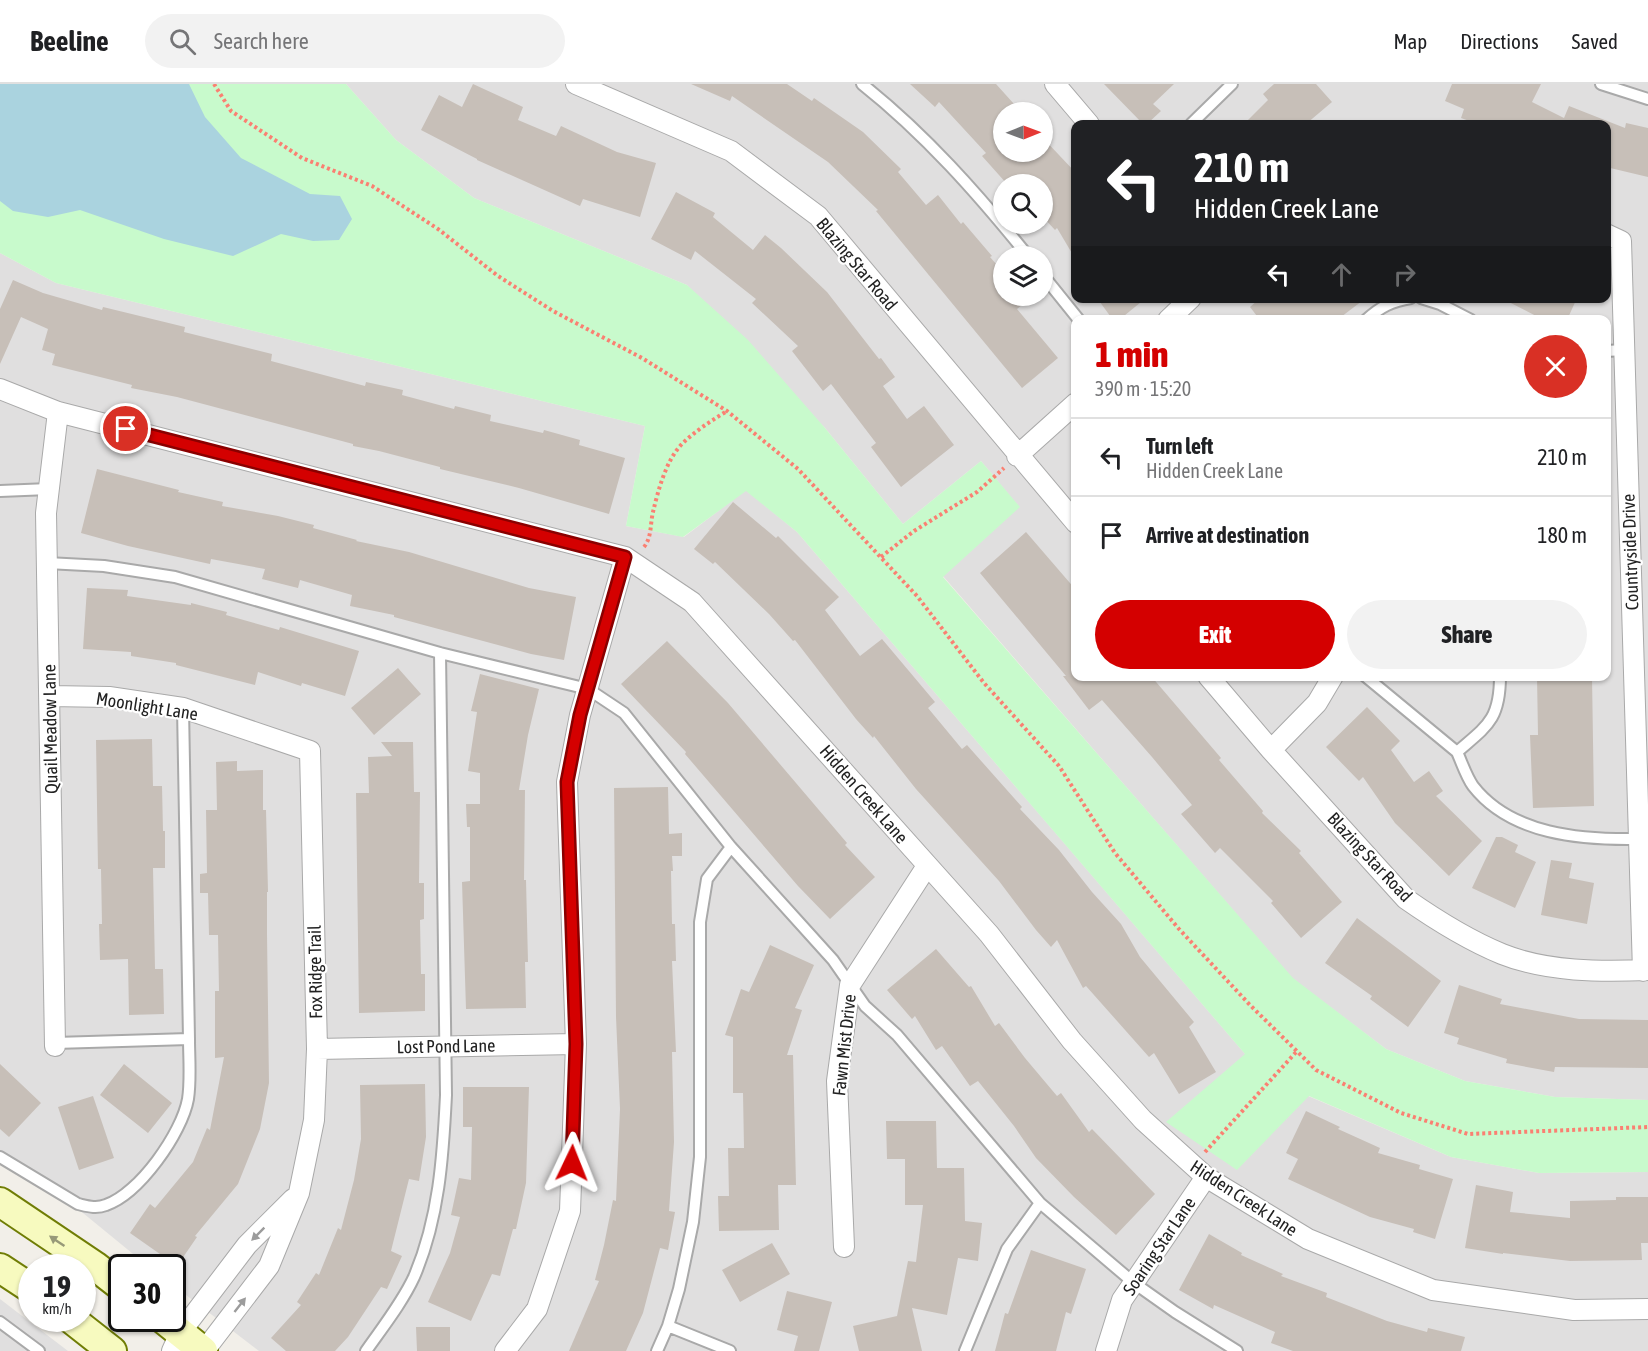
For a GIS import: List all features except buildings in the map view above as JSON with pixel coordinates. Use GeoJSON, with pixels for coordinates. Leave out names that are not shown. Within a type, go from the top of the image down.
{"type":"FeatureCollection","features":[{"type":"Feature","properties":{"kind":"main road"},"geometry":{"type":"LineString","coordinates":[[0,1202],[108,1276]]}},
{"type":"Feature","properties":{"kind":"main road"},"geometry":{"type":"LineString","coordinates":[[0,1268],[18,1280]]}},
{"type":"Feature","properties":{"kind":"main road"},"geometry":{"type":"LineString","coordinates":[[88,1332],[112,1351]]}},
{"type":"Feature","properties":{"kind":"main road"},"geometry":{"type":"LineString","coordinates":[[172,1334],[204,1351]]}},
{"type":"Feature","properties":{"kind":"street","name":"Blazing Star Road"},"geometry":{"type":"LineString","coordinates":[[576,84],[731,151],[818,216],[1017,456],[1071,517]]}},
{"type":"Feature","properties":{"kind":"street"},"geometry":{"type":"LineString","coordinates":[[1055,84],[1086,120]]}},
{"type":"Feature","properties":{"kind":"street","name":"Countryside Drive"},"geometry":{"type":"LineString","coordinates":[[1614,237],[1615,351],[1645,970]]}},
{"type":"Feature","properties":{"kind":"street"},"geometry":{"type":"LineString","coordinates":[[1172,315],[1186,303]]}},
{"type":"Feature","properties":{"kind":"street","name":"Hidden Creek Lane"},"geometry":{"type":"LineString","coordinates":[[0,389],[58,412],[625,557],[692,602],[989,934],[1072,1041],[1143,1120],[1206,1178],[1308,1239],[1433,1290],[1574,1310],[1648,1309]]}},
{"type":"Feature","properties":{"kind":"street"},"geometry":{"type":"LineString","coordinates":[[1017,456],[1071,407]]}},
{"type":"Feature","properties":{"kind":"street","name":"Quail Meadow Lane"},"geometry":{"type":"LineString","coordinates":[[55,1045],[46,513],[58,412]]}},
{"type":"Feature","properties":{"kind":"street"},"geometry":{"type":"LineString","coordinates":[[505,1351],[537,1309],[570,1211],[576,1044],[567,782],[580,715],[625,557]]}},
{"type":"Feature","properties":{"kind":"street","name":"Blazing Star Road"},"geometry":{"type":"LineString","coordinates":[[1212,681],[1271,750],[1407,899],[1432,918],[1503,954],[1539,964],[1584,969],[1645,970]]}},
{"type":"Feature","properties":{"kind":"street"},"geometry":{"type":"LineString","coordinates":[[1271,750],[1317,703],[1330,681]]}},
{"type":"Feature","properties":{"kind":"street","name":"Moonlight Lane"},"geometry":{"type":"LineString","coordinates":[[50,696],[109,697],[183,708],[310,751]]}},
{"type":"Feature","properties":{"kind":"street","name":"Fox Ridge Trail"},"geometry":{"type":"LineString","coordinates":[[204,1351],[269,1266],[299,1193],[314,1120],[317,1049],[310,751]]}},
{"type":"Feature","properties":{"kind":"street","name":"Fawn Mist Drive"},"geometry":{"type":"LineString","coordinates":[[844,1247],[837,1081],[850,986],[927,866]]}},
{"type":"Feature","properties":{"kind":"street","name":"Lost Pond Lane"},"geometry":{"type":"LineString","coordinates":[[317,1049],[576,1044]]}},
{"type":"Feature","properties":{"kind":"street","name":"Soaring Star Lane"},"geometry":{"type":"LineString","coordinates":[[1106,1351],[1122,1300],[1206,1178]]}},
{"type":"Feature","properties":{"kind":"street"},"geometry":{"type":"LineString","coordinates":[[172,1334],[247,1245],[299,1193]]}},
{"type":"Feature","properties":{"kind":"lane"},"geometry":{"type":"LineString","coordinates":[[862,84],[899,113],[944,159],[1019,246]]}},
{"type":"Feature","properties":{"kind":"lane"},"geometry":{"type":"LineString","coordinates":[[1195,120],[1232,84]]}},
{"type":"Feature","properties":{"kind":"lane"},"geometry":{"type":"LineString","coordinates":[[1601,84],[1648,99]]}},
{"type":"Feature","properties":{"kind":"lane"},"geometry":{"type":"LineString","coordinates":[[1053,288],[1075,315]]}},
{"type":"Feature","properties":{"kind":"lane"},"geometry":{"type":"LineString","coordinates":[[1371,315],[1389,303]]}},
{"type":"Feature","properties":{"kind":"lane"},"geometry":{"type":"LineString","coordinates":[[1437,303],[1461,315]]}},
{"type":"Feature","properties":{"kind":"lane"},"geometry":{"type":"LineString","coordinates":[[0,491],[49,489]]}},
{"type":"Feature","properties":{"kind":"lane"},"geometry":{"type":"LineString","coordinates":[[47,563],[104,566],[176,577],[440,653],[588,689],[624,713],[731,847],[833,960],[866,1006],[897,1035],[1040,1203],[1134,1282],[1175,1312],[1238,1351]]}},
{"type":"Feature","properties":{"kind":"lane"},"geometry":{"type":"LineString","coordinates":[[366,1351],[413,1278],[433,1220],[443,1159],[446,1095],[440,653]]}},
{"type":"Feature","properties":{"kind":"lane"},"geometry":{"type":"LineString","coordinates":[[1371,681],[1457,752],[1473,785],[1494,807],[1519,822],[1563,835],[1638,839]]}},
{"type":"Feature","properties":{"kind":"lane"},"geometry":{"type":"LineString","coordinates":[[1457,752],[1489,724],[1497,709],[1500,681]]}},
{"type":"Feature","properties":{"kind":"lane"},"geometry":{"type":"LineString","coordinates":[[0,1157],[78,1204],[92,1207],[106,1205],[130,1189],[156,1163],[177,1131],[188,1099],[189,1039],[183,708]]}},
{"type":"Feature","properties":{"kind":"lane"},"geometry":{"type":"LineString","coordinates":[[657,1351],[668,1326],[679,1289],[693,1222],[700,1157],[700,922],[707,879],[731,847]]}},
{"type":"Feature","properties":{"kind":"lane"},"geometry":{"type":"LineString","coordinates":[[55,1045],[189,1039]]}},
{"type":"Feature","properties":{"kind":"lane"},"geometry":{"type":"LineString","coordinates":[[965,1351],[1007,1250],[1040,1203]]}},
{"type":"Feature","properties":{"kind":"lane"},"geometry":{"type":"LineString","coordinates":[[0,1322],[39,1351]]}},
{"type":"Feature","properties":{"kind":"lane"},"geometry":{"type":"LineString","coordinates":[[668,1326],[730,1351]]}},
{"type":"Feature","properties":{"kind":"path"},"geometry":{"type":"LineString","coordinates":[[214,84],[231,111],[302,158],[372,186],[438,229],[498,276],[544,306],[642,358],[727,411],[798,469],[917,596],[984,683],[1059,766],[1115,853],[1179,929],[1250,1005],[1316,1070],[1401,1113],[1468,1134],[1648,1127]]}},
{"type":"Feature","properties":{"kind":"path"},"geometry":{"type":"LineString","coordinates":[[625,557],[637,556],[649,541],[653,512],[667,469],[680,446],[699,429],[727,411]]}},
{"type":"Feature","properties":{"kind":"path"},"geometry":{"type":"LineString","coordinates":[[881,557],[914,531],[977,492],[1017,456]]}},
{"type":"Feature","properties":{"kind":"path"},"geometry":{"type":"LineString","coordinates":[[1206,1178],[1202,1156],[1298,1050]]}},
{"type":"Feature","properties":{"kind":"shaded area"},"geometry":{"type":"Polygon","coordinates":[[[346,84],[1648,84],[1648,1100],[1555,1097],[1465,1081],[1386,1049],[1293,979],[943,576],[1019,507],[981,461],[903,524],[825,428],[687,285],[474,198],[396,140],[346,84]]]}},
{"type":"Feature","properties":{"kind":"shaded area"},"geometry":{"type":"Polygon","coordinates":[[[0,253],[56,283],[645,426],[626,526],[684,537],[746,490],[797,532],[1246,1055],[1167,1122],[1237,1169],[1308,1096],[1451,1157],[1539,1173],[1648,1172],[1648,1351],[259,1351],[186,1295],[186,1254],[133,1254],[83,1213],[0,1164],[0,253]]]}},
{"type":"Feature","properties":{"kind":"shaded area"},"geometry":{"type":"Polygon","coordinates":[[[0,1299],[18,1313],[18,1332],[43,1332],[68,1351],[0,1351],[0,1299]]]}},
{"type":"Feature","properties":{"kind":"green space"},"geometry":{"type":"Polygon","coordinates":[[[0,84],[346,84],[396,140],[474,198],[687,285],[748,340],[825,428],[903,524],[981,461],[1020,507],[943,577],[1293,978],[1386,1049],[1465,1081],[1555,1097],[1648,1100],[1648,1172],[1539,1173],[1451,1157],[1309,1096],[1237,1170],[1166,1122],[1245,1054],[797,532],[746,491],[683,537],[626,526],[645,426],[56,283],[0,253],[0,84]]]}},
{"type":"Feature","properties":{"kind":"water"},"geometry":{"type":"Polygon","coordinates":[[[0,84],[189,84],[205,117],[241,158],[310,194],[340,196],[352,219],[339,240],[313,241],[281,234],[233,256],[164,239],[80,210],[48,217],[13,211],[0,201],[0,84]]]}},
{"type":"Feature","properties":{"kind":"route"},"geometry":{"type":"LineString","coordinates":[[126,429],[625,557],[580,715],[567,782],[576,1044],[572,1163]]}}]}
